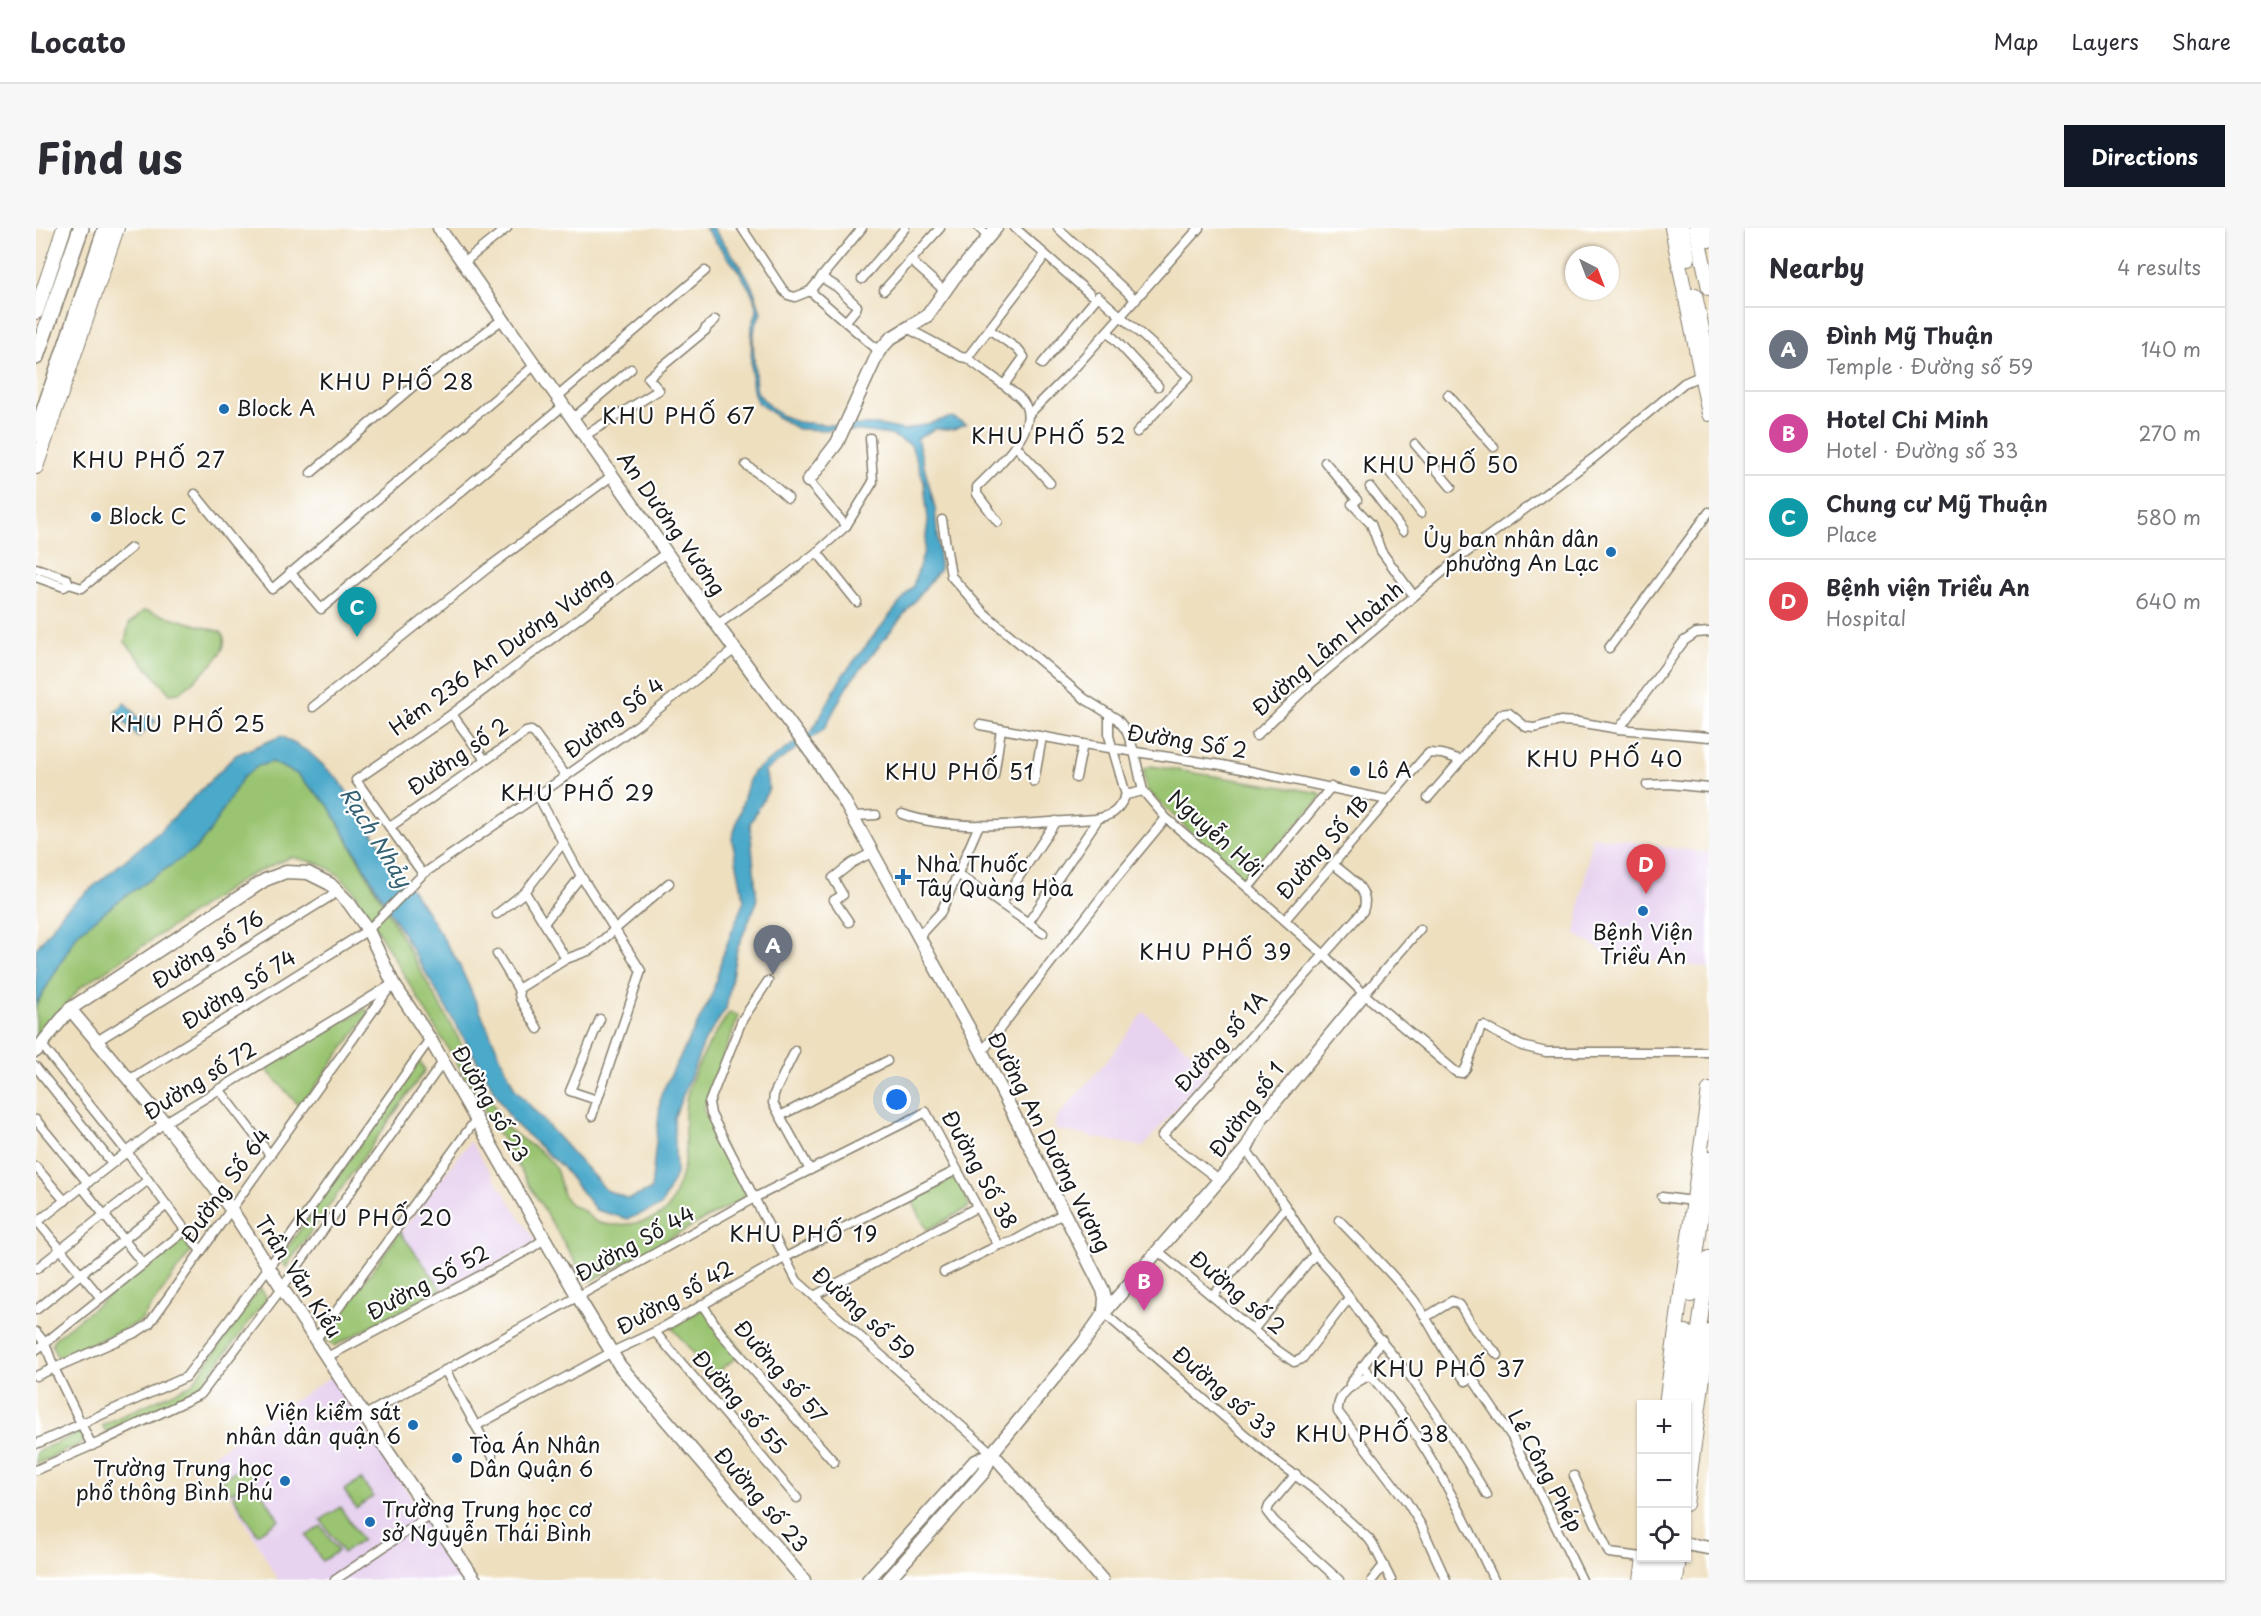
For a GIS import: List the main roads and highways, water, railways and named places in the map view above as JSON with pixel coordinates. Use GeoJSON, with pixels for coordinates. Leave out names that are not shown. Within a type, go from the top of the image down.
{"type":"FeatureCollection","features":[{"type":"Feature","properties":{"kind":"highway"},"geometry":{"type":"LineString","coordinates":[[36,357],[81,228]]}},
{"type":"Feature","properties":{"kind":"highway"},"geometry":{"type":"LineString","coordinates":[[36,434],[106,228]]}},
{"type":"Feature","properties":{"kind":"main road"},"geometry":{"type":"LineString","coordinates":[[36,312],[64,228]]}},
{"type":"Feature","properties":{"kind":"main road"},"geometry":{"type":"LineString","coordinates":[[36,466],[117,228]]}},
{"type":"Feature","properties":{"kind":"main road"},"geometry":{"type":"LineString","coordinates":[[1672,228],[1706,370]]}},
{"type":"Feature","properties":{"kind":"main road"},"geometry":{"type":"LineString","coordinates":[[1682,228],[1706,370],[1709,414]]}},
{"type":"Feature","properties":{"kind":"main road"},"geometry":{"type":"LineString","coordinates":[[1696,228],[1709,288]]}},
{"type":"Feature","properties":{"kind":"main road"},"geometry":{"type":"LineString","coordinates":[[1707,228],[1709,240]]}},
{"type":"Feature","properties":{"kind":"main road"},"geometry":{"type":"LineString","coordinates":[[1689,1454],[1709,1090]]}},
{"type":"Feature","properties":{"kind":"main road"},"geometry":{"type":"LineString","coordinates":[[1702,1202],[1709,1158]]}},
{"type":"Feature","properties":{"kind":"main road"},"geometry":{"type":"LineString","coordinates":[[1688,1400],[1695,1342],[1709,1258]]}},
{"type":"Feature","properties":{"kind":"main road"},"geometry":{"type":"LineString","coordinates":[[1668,1400],[1695,1342],[1709,1332]]}},
{"type":"Feature","properties":{"kind":"main road"},"geometry":{"type":"LineString","coordinates":[[1677,1400],[1695,1342]]}},
{"type":"Feature","properties":{"kind":"main road"},"geometry":{"type":"LineString","coordinates":[[1641,1580],[1643,1562]]}},
{"type":"Feature","properties":{"kind":"main road"},"geometry":{"type":"LineString","coordinates":[[1652,1580],[1654,1562]]}},
{"type":"Feature","properties":{"kind":"main road"},"geometry":{"type":"LineString","coordinates":[[1665,1580],[1667,1562]]}},
{"type":"Feature","properties":{"kind":"main road"},"geometry":{"type":"LineString","coordinates":[[1676,1580],[1678,1562]]}},
{"type":"Feature","properties":{"kind":"water"},"geometry":{"type":"Polygon","coordinates":[[[705,228],[713,228],[735,258],[757,299],[761,313],[755,326],[753,341],[756,391],[769,406],[781,415],[797,422],[879,425],[904,430],[952,417],[966,424],[954,429],[934,429],[917,439],[935,508],[940,569],[847,686],[824,729],[765,771],[769,789],[750,824],[757,902],[737,949],[726,1009],[705,1040],[674,1118],[676,1174],[661,1206],[628,1219],[596,1210],[562,1167],[512,1121],[328,805],[297,774],[272,762],[258,766],[243,777],[209,833],[194,850],[121,899],[78,933],[36,1005],[36,949],[64,911],[159,832],[236,755],[281,736],[309,752],[340,781],[425,909],[458,962],[515,1089],[606,1190],[629,1199],[651,1190],[661,1094],[712,995],[723,954],[744,901],[732,839],[749,780],[753,772],[812,731],[843,675],[913,586],[924,551],[928,520],[924,482],[911,445],[891,435],[861,431],[798,429],[757,402],[753,391],[751,368],[752,326],[757,311],[753,295],[740,273],[705,228]]]}},
{"type":"Feature","properties":{"kind":"water"},"geometry":{"type":"Polygon","coordinates":[[[125,703],[141,721],[149,714],[156,721],[138,737],[115,712],[125,703]]]}},
{"type":"Feature","properties":{"kind":"place","name":"Block A"},"geometry":{"type":"Point","coordinates":[224,409]}},
{"type":"Feature","properties":{"kind":"place","name":"Block C"},"geometry":{"type":"Point","coordinates":[96,517]}},
{"type":"Feature","properties":{"kind":"place","name":"Ủy ban nhân dân phường An Lạc"},"geometry":{"type":"Point","coordinates":[1611,552]}},
{"type":"Feature","properties":{"kind":"place","name":"Chung cư Mỹ Thuận"},"geometry":{"type":"Point","coordinates":[357,637]}},
{"type":"Feature","properties":{"kind":"place","name":"Lô A"},"geometry":{"type":"Point","coordinates":[1355,771]}},
{"type":"Feature","properties":{"kind":"place","name":"Nhà Thuốc Tây Quàng Hòa"},"geometry":{"type":"Point","coordinates":[903,877]}},
{"type":"Feature","properties":{"kind":"place","name":"Bệnh viện Triều An"},"geometry":{"type":"Point","coordinates":[1646,894]}},
{"type":"Feature","properties":{"kind":"place","name":"Bệnh Viện Triều An"},"geometry":{"type":"Point","coordinates":[1643,911]}},
{"type":"Feature","properties":{"kind":"place","name":"Đình Mỹ Thuận"},"geometry":{"type":"Point","coordinates":[773,975]}},
{"type":"Feature","properties":{"kind":"place","name":"Hotel Chi Minh"},"geometry":{"type":"Point","coordinates":[1144,1311]}},
{"type":"Feature","properties":{"kind":"place","name":"Viện kiểm sát nhân dân quận 6"},"geometry":{"type":"Point","coordinates":[413,1425]}},
{"type":"Feature","properties":{"kind":"place","name":"Tòa Án Nhân Dân Quận 6"},"geometry":{"type":"Point","coordinates":[457,1458]}},
{"type":"Feature","properties":{"kind":"place","name":"Trường Trung học phổ thông Bình Phú"},"geometry":{"type":"Point","coordinates":[285,1481]}},
{"type":"Feature","properties":{"kind":"place","name":"Trường Trung học cơ sở Nguyễn Thái Bình"},"geometry":{"type":"Point","coordinates":[370,1522]}},
{"type":"Feature","properties":{"kind":"district","name":"KHU PHỐ 28"},"geometry":{"type":"Point","coordinates":[397,382]}},
{"type":"Feature","properties":{"kind":"district","name":"KHU PHỐ 67"},"geometry":{"type":"Point","coordinates":[679,416]}},
{"type":"Feature","properties":{"kind":"district","name":"KHU PHỐ 52"},"geometry":{"type":"Point","coordinates":[1049,436]}},
{"type":"Feature","properties":{"kind":"district","name":"KHU PHỐ 27"},"geometry":{"type":"Point","coordinates":[149,460]}},
{"type":"Feature","properties":{"kind":"district","name":"KHU PHỐ 50"},"geometry":{"type":"Point","coordinates":[1441,465]}},
{"type":"Feature","properties":{"kind":"district","name":"KHU PHỐ 25"},"geometry":{"type":"Point","coordinates":[188,724]}},
{"type":"Feature","properties":{"kind":"district","name":"KHU PHỐ 40"},"geometry":{"type":"Point","coordinates":[1605,759]}},
{"type":"Feature","properties":{"kind":"district","name":"KHU PHỐ 51"},"geometry":{"type":"Point","coordinates":[960,772]}},
{"type":"Feature","properties":{"kind":"district","name":"KHU PHỐ 29"},"geometry":{"type":"Point","coordinates":[578,793]}},
{"type":"Feature","properties":{"kind":"district","name":"KHU PHỐ 39"},"geometry":{"type":"Point","coordinates":[1216,952]}},
{"type":"Feature","properties":{"kind":"district","name":"KHU PHỐ 20"},"geometry":{"type":"Point","coordinates":[374,1218]}},
{"type":"Feature","properties":{"kind":"district","name":"KHU PHỐ 19"},"geometry":{"type":"Point","coordinates":[804,1234]}},
{"type":"Feature","properties":{"kind":"district","name":"KHU PHỐ 37"},"geometry":{"type":"Point","coordinates":[1449,1369]}},
{"type":"Feature","properties":{"kind":"district","name":"KHU PHỐ 38"},"geometry":{"type":"Point","coordinates":[1373,1434]}},
{"type":"Feature","properties":{"kind":"water label","name":"Rạch Nhảy"},"geometry":{"type":"Point","coordinates":[376,837]}}]}
